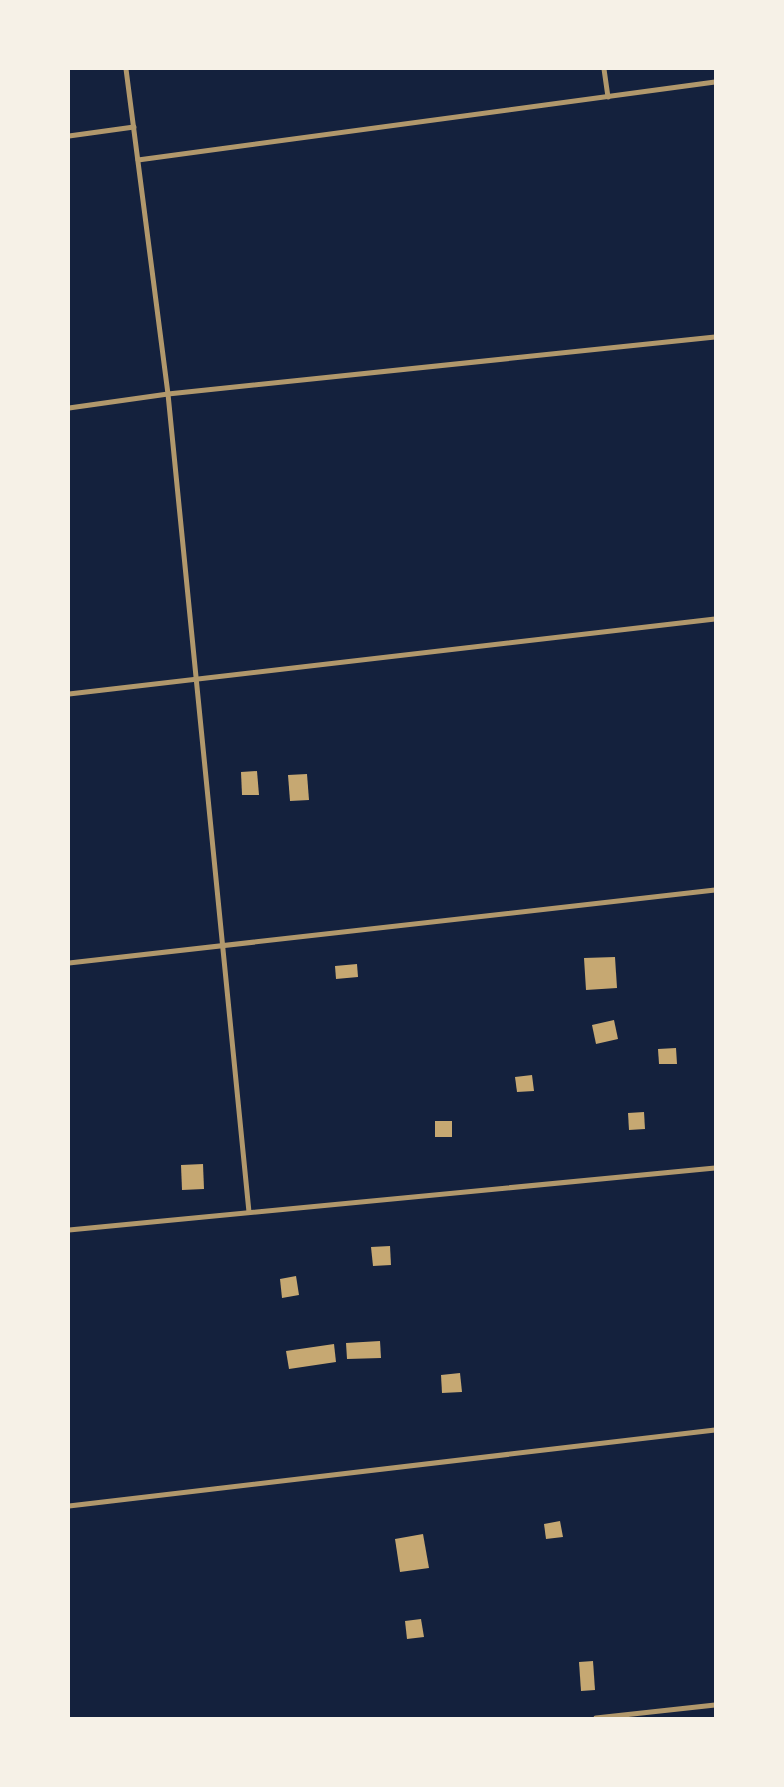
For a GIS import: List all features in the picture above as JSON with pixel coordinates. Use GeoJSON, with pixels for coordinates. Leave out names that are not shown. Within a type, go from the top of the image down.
{"type":"FeatureCollection","features":[{"type":"Feature","properties":{"kind":"street"},"geometry":{"type":"LineString","coordinates":[[126,69],[168,394],[249,1212]]}},
{"type":"Feature","properties":{"kind":"street"},"geometry":{"type":"LineString","coordinates":[[604,69],[608,97]]}},
{"type":"Feature","properties":{"kind":"street"},"geometry":{"type":"LineString","coordinates":[[138,160],[715,82]]}},
{"type":"Feature","properties":{"kind":"street"},"geometry":{"type":"LineString","coordinates":[[69,136],[134,128]]}},
{"type":"Feature","properties":{"kind":"street"},"geometry":{"type":"LineString","coordinates":[[69,408],[168,394],[715,337]]}},
{"type":"Feature","properties":{"kind":"street"},"geometry":{"type":"LineString","coordinates":[[69,694],[715,619]]}},
{"type":"Feature","properties":{"kind":"street"},"geometry":{"type":"LineString","coordinates":[[69,962],[715,890]]}},
{"type":"Feature","properties":{"kind":"street"},"geometry":{"type":"LineString","coordinates":[[69,1230],[715,1168]]}},
{"type":"Feature","properties":{"kind":"street"},"geometry":{"type":"LineString","coordinates":[[69,1506],[715,1430]]}},
{"type":"Feature","properties":{"kind":"street"},"geometry":{"type":"LineString","coordinates":[[596,1718],[715,1705]]}},
{"type":"Feature","properties":{"kind":"building"},"geometry":{"type":"Polygon","coordinates":[[[257,771],[259,795],[242,795],[241,772],[257,771]]]}},
{"type":"Feature","properties":{"kind":"building"},"geometry":{"type":"Polygon","coordinates":[[[307,774],[309,800],[290,801],[288,775],[307,774]]]}},
{"type":"Feature","properties":{"kind":"building"},"geometry":{"type":"Polygon","coordinates":[[[615,957],[617,988],[586,990],[584,958],[615,957]]]}},
{"type":"Feature","properties":{"kind":"building"},"geometry":{"type":"Polygon","coordinates":[[[357,964],[358,977],[336,979],[335,966],[357,964]]]}},
{"type":"Feature","properties":{"kind":"building"},"geometry":{"type":"Polygon","coordinates":[[[614,1020],[618,1039],[596,1044],[592,1025],[614,1020]]]}},
{"type":"Feature","properties":{"kind":"building"},"geometry":{"type":"Polygon","coordinates":[[[676,1048],[677,1064],[659,1064],[658,1049],[676,1048]]]}},
{"type":"Feature","properties":{"kind":"building"},"geometry":{"type":"Polygon","coordinates":[[[532,1075],[534,1091],[517,1092],[515,1077],[532,1075]]]}},
{"type":"Feature","properties":{"kind":"building"},"geometry":{"type":"Polygon","coordinates":[[[644,1112],[645,1129],[629,1130],[628,1113],[644,1112]]]}},
{"type":"Feature","properties":{"kind":"building"},"geometry":{"type":"Polygon","coordinates":[[[435,1121],[452,1121],[452,1137],[435,1137],[435,1121]]]}},
{"type":"Feature","properties":{"kind":"building"},"geometry":{"type":"Polygon","coordinates":[[[203,1164],[204,1189],[182,1190],[181,1165],[203,1164]]]}},
{"type":"Feature","properties":{"kind":"building"},"geometry":{"type":"Polygon","coordinates":[[[390,1246],[391,1265],[373,1266],[371,1247],[390,1246]]]}},
{"type":"Feature","properties":{"kind":"building"},"geometry":{"type":"Polygon","coordinates":[[[296,1276],[299,1295],[282,1298],[280,1279],[296,1276]]]}},
{"type":"Feature","properties":{"kind":"building"},"geometry":{"type":"Polygon","coordinates":[[[380,1341],[381,1358],[347,1359],[346,1343],[380,1341]]]}},
{"type":"Feature","properties":{"kind":"building"},"geometry":{"type":"Polygon","coordinates":[[[334,1344],[336,1362],[289,1369],[286,1351],[334,1344]]]}},
{"type":"Feature","properties":{"kind":"building"},"geometry":{"type":"Polygon","coordinates":[[[460,1373],[462,1392],[442,1393],[441,1375],[460,1373]]]}},
{"type":"Feature","properties":{"kind":"building"},"geometry":{"type":"Polygon","coordinates":[[[560,1521],[563,1537],[546,1539],[544,1524],[560,1521]]]}},
{"type":"Feature","properties":{"kind":"building"},"geometry":{"type":"Polygon","coordinates":[[[423,1534],[429,1568],[400,1572],[395,1539],[423,1534]]]}},
{"type":"Feature","properties":{"kind":"building"},"geometry":{"type":"Polygon","coordinates":[[[421,1619],[424,1637],[407,1639],[405,1621],[421,1619]]]}},
{"type":"Feature","properties":{"kind":"building"},"geometry":{"type":"Polygon","coordinates":[[[593,1661],[595,1690],[581,1691],[579,1662],[593,1661]]]}}]}
